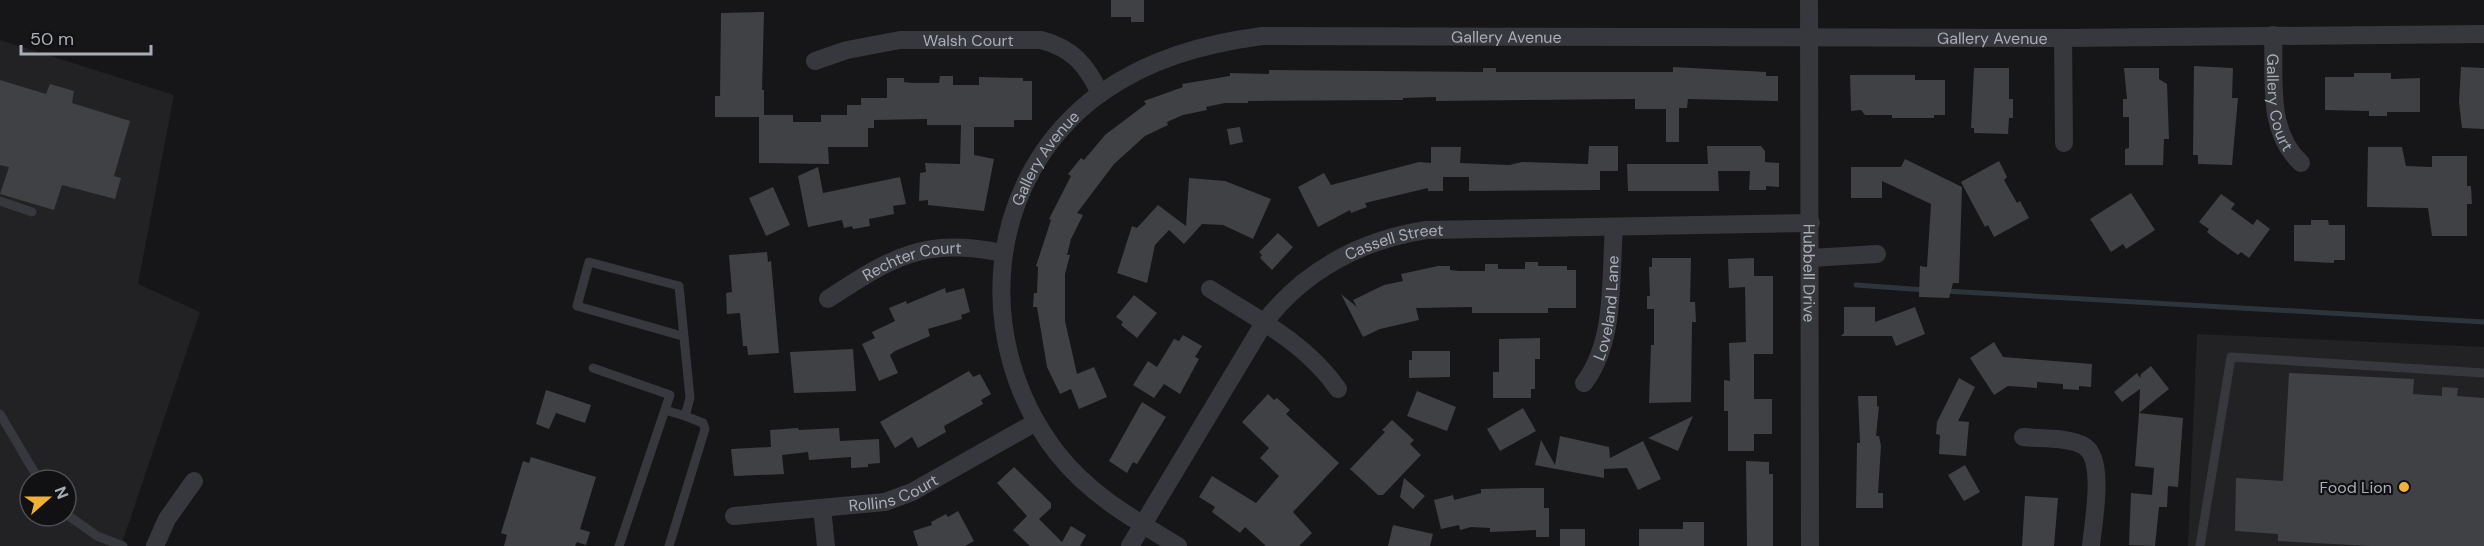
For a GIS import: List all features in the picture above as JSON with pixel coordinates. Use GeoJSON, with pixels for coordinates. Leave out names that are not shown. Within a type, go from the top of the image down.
{"type":"FeatureCollection","features":[{"type":"Feature","properties":{"kind":"street","name":"Hubbell Drive"},"geometry":{"type":"LineString","coordinates":[[1809,0],[1810,546]]}},
{"type":"Feature","properties":{"kind":"street","name":"Gallery Avenue"},"geometry":{"type":"LineString","coordinates":[[1178,546],[1110,506],[1079,478],[1036,422],[1016,381],[1007,350],[1000,287],[1004,254],[1016,206],[1038,162],[1074,116],[1100,94],[1154,62],[1225,41],[1262,36],[2063,38],[2484,34]]}},
{"type":"Feature","properties":{"kind":"street","name":"Gallery Court"},"geometry":{"type":"LineString","coordinates":[[2273,35],[2276,124],[2289,152],[2301,162]]}},
{"type":"Feature","properties":{"kind":"street"},"geometry":{"type":"LineString","coordinates":[[2063,38],[2064,143]]}},
{"type":"Feature","properties":{"kind":"street","name":"Walsh Court"},"geometry":{"type":"LineString","coordinates":[[815,61],[847,50],[900,40],[1041,40],[1054,43],[1079,59],[1090,72],[1100,94]]}},
{"type":"Feature","properties":{"kind":"street","name":"Cassell Street"},"geometry":{"type":"LineString","coordinates":[[1130,546],[1264,322],[1291,293],[1318,270],[1350,252],[1379,240],[1426,230],[1811,223]]}},
{"type":"Feature","properties":{"kind":"street","name":"Loveland Lane"},"geometry":{"type":"LineString","coordinates":[[1584,383],[1599,358],[1605,339],[1614,228]]}},
{"type":"Feature","properties":{"kind":"street","name":"Rechter Court"},"geometry":{"type":"LineString","coordinates":[[828,299],[879,266],[919,251],[956,248],[1004,254]]}},
{"type":"Feature","properties":{"kind":"street"},"geometry":{"type":"LineString","coordinates":[[1811,258],[1877,254]]}},
{"type":"Feature","properties":{"kind":"street"},"geometry":{"type":"LineString","coordinates":[[1210,289],[1296,344],[1317,363],[1338,388]]}},
{"type":"Feature","properties":{"kind":"street","name":"Rollins Court"},"geometry":{"type":"LineString","coordinates":[[734,516],[866,506],[912,492],[1036,422]]}},
{"type":"Feature","properties":{"kind":"street"},"geometry":{"type":"LineString","coordinates":[[2023,437],[2077,443],[2091,452],[2097,469],[2091,546]]}},
{"type":"Feature","properties":{"kind":"street"},"geometry":{"type":"LineString","coordinates":[[156,546],[167,519],[194,482]]}},
{"type":"Feature","properties":{"kind":"street"},"geometry":{"type":"LineString","coordinates":[[822,508],[826,546]]}},
{"type":"Feature","properties":{"kind":"lane"},"geometry":{"type":"LineString","coordinates":[[0,201],[32,212]]}},
{"type":"Feature","properties":{"kind":"lane"},"geometry":{"type":"LineString","coordinates":[[682,336],[577,306],[589,262],[679,286],[682,336],[690,398],[685,416]]}},
{"type":"Feature","properties":{"kind":"lane"},"geometry":{"type":"LineString","coordinates":[[2200,546],[2231,357],[2484,373]]}},
{"type":"Feature","properties":{"kind":"lane"},"geometry":{"type":"LineString","coordinates":[[593,368],[670,395],[619,546]]}},
{"type":"Feature","properties":{"kind":"lane"},"geometry":{"type":"LineString","coordinates":[[665,410],[703,423],[705,429],[669,546]]}},
{"type":"Feature","properties":{"kind":"lane"},"geometry":{"type":"LineString","coordinates":[[0,414],[32,468]]}},
{"type":"Feature","properties":{"kind":"lane"},"geometry":{"type":"LineString","coordinates":[[78,523],[97,536],[123,546]]}},
{"type":"Feature","properties":{"kind":"shaded area"},"geometry":{"type":"Polygon","coordinates":[[[0,40],[174,95],[138,284],[200,312],[121,546],[0,546],[0,40]]]}},
{"type":"Feature","properties":{"kind":"shaded area"},"geometry":{"type":"Polygon","coordinates":[[[2197,334],[2484,347],[2484,546],[2188,546],[2197,334]]]}},
{"type":"Feature","properties":{"kind":"building"},"geometry":{"type":"Polygon","coordinates":[[[1111,0],[1144,0],[1144,22],[1131,22],[1131,17],[1111,17],[1111,0]]]}},
{"type":"Feature","properties":{"kind":"building"},"geometry":{"type":"Polygon","coordinates":[[[764,12],[762,90],[764,90],[764,115],[793,115],[793,122],[821,122],[821,115],[847,115],[847,105],[861,105],[861,98],[887,98],[887,78],[904,78],[904,82],[913,83],[939,83],[940,76],[953,76],[953,85],[979,85],[979,77],[1023,78],[1023,81],[1032,81],[1032,120],[1014,120],[1014,127],[974,127],[974,155],[994,159],[984,211],[928,205],[928,200],[919,201],[920,173],[926,172],[925,163],[960,164],[961,125],[927,125],[927,119],[874,120],[874,128],[868,128],[868,147],[828,147],[829,164],[759,163],[759,117],[715,117],[715,96],[720,96],[721,13],[764,12]]]}},
{"type":"Feature","properties":{"kind":"building"},"geometry":{"type":"Polygon","coordinates":[[[2194,66],[2233,68],[2232,98],[2238,98],[2232,165],[2198,164],[2198,155],[2193,155],[2194,66]]]}},
{"type":"Feature","properties":{"kind":"building"},"geometry":{"type":"Polygon","coordinates":[[[1673,67],[1766,72],[1766,76],[1778,76],[1778,101],[1688,99],[1687,108],[1679,108],[1679,142],[1666,142],[1666,109],[1635,109],[1635,99],[1436,101],[1436,97],[1403,98],[1403,100],[1248,101],[1248,103],[1225,103],[1206,107],[1207,110],[1183,115],[1167,122],[1168,125],[1145,136],[1114,164],[1077,213],[1083,215],[1071,239],[1067,255],[1070,255],[1065,274],[1065,321],[1077,374],[1094,367],[1107,397],[1079,409],[1071,389],[1060,394],[1047,367],[1037,307],[1033,307],[1034,293],[1037,293],[1038,267],[1036,266],[1051,220],[1049,219],[1071,176],[1068,174],[1081,158],[1084,160],[1105,135],[1146,104],[1144,101],[1183,87],[1182,84],[1230,76],[1230,73],[1269,74],[1269,70],[1483,72],[1483,68],[1496,68],[1496,72],[1673,72],[1673,67]]]}},
{"type":"Feature","properties":{"kind":"building"},"geometry":{"type":"Polygon","coordinates":[[[2461,67],[2484,68],[2484,129],[2462,128],[2459,102],[2461,67]]]}},
{"type":"Feature","properties":{"kind":"building"},"geometry":{"type":"Polygon","coordinates":[[[1974,68],[2009,68],[2009,99],[2013,99],[2013,118],[2009,118],[2008,134],[1974,133],[1974,128],[1971,128],[1974,68]]]}},
{"type":"Feature","properties":{"kind":"building"},"geometry":{"type":"Polygon","coordinates":[[[2124,68],[2159,68],[2159,79],[2167,84],[2169,139],[2164,139],[2163,165],[2125,165],[2125,149],[2129,148],[2129,117],[2123,117],[2123,99],[2127,99],[2124,68]]]}},
{"type":"Feature","properties":{"kind":"building"},"geometry":{"type":"Polygon","coordinates":[[[2354,73],[2391,73],[2391,79],[2420,78],[2420,112],[2387,112],[2387,116],[2369,116],[2369,111],[2325,110],[2325,77],[2354,77],[2354,73]]]}},
{"type":"Feature","properties":{"kind":"building"},"geometry":{"type":"Polygon","coordinates":[[[1850,75],[1915,75],[1915,80],[1945,80],[1945,115],[1934,115],[1934,118],[1892,118],[1892,115],[1865,115],[1861,110],[1851,111],[1850,75]]]}},
{"type":"Feature","properties":{"kind":"building"},"geometry":{"type":"Polygon","coordinates":[[[0,80],[46,94],[50,84],[74,91],[72,103],[130,121],[114,176],[121,178],[115,199],[62,185],[54,210],[0,194],[9,167],[0,165],[0,80]]]}},
{"type":"Feature","properties":{"kind":"building"},"geometry":{"type":"Polygon","coordinates":[[[1240,127],[1243,142],[1230,145],[1227,129],[1240,127]]]}},
{"type":"Feature","properties":{"kind":"building"},"geometry":{"type":"Polygon","coordinates":[[[1589,146],[1618,146],[1618,171],[1600,171],[1600,190],[1469,191],[1469,177],[1443,177],[1443,191],[1428,191],[1428,188],[1365,203],[1367,207],[1351,213],[1350,210],[1318,227],[1298,187],[1324,173],[1331,185],[1419,162],[1431,163],[1431,147],[1461,147],[1460,163],[1509,165],[1522,162],[1588,164],[1589,146]]]}},
{"type":"Feature","properties":{"kind":"building"},"geometry":{"type":"Polygon","coordinates":[[[1707,146],[1761,146],[1765,151],[1765,162],[1779,163],[1779,187],[1766,186],[1766,190],[1749,190],[1750,171],[1718,171],[1719,191],[1628,191],[1627,164],[1708,164],[1707,146]]]}},
{"type":"Feature","properties":{"kind":"building"},"geometry":{"type":"Polygon","coordinates":[[[2368,147],[2402,147],[2406,166],[2432,167],[2432,156],[2467,156],[2467,186],[2471,186],[2472,204],[2467,204],[2467,236],[2432,236],[2428,208],[2367,207],[2368,147]]]}},
{"type":"Feature","properties":{"kind":"building"},"geometry":{"type":"Polygon","coordinates":[[[1905,159],[1962,187],[1959,283],[1953,283],[1949,298],[1919,297],[1920,266],[1927,267],[1931,204],[1882,181],[1882,198],[1851,198],[1851,167],[1901,167],[1905,159]]]}},
{"type":"Feature","properties":{"kind":"building"},"geometry":{"type":"Polygon","coordinates":[[[1999,161],[2007,177],[2004,180],[2017,203],[2020,201],[2029,218],[1994,237],[1988,225],[1985,227],[1961,182],[1999,161]]]}},
{"type":"Feature","properties":{"kind":"building"},"geometry":{"type":"Polygon","coordinates":[[[818,167],[823,193],[900,177],[906,204],[893,206],[894,214],[869,219],[870,226],[844,228],[842,220],[808,227],[798,176],[818,167]]]}},
{"type":"Feature","properties":{"kind":"building"},"geometry":{"type":"Polygon","coordinates":[[[1189,178],[1225,181],[1271,199],[1253,239],[1223,225],[1202,224],[1184,244],[1169,230],[1155,245],[1147,283],[1117,273],[1132,226],[1137,228],[1158,205],[1186,226],[1189,178]]]}},
{"type":"Feature","properties":{"kind":"building"},"geometry":{"type":"Polygon","coordinates":[[[773,187],[790,225],[766,236],[749,198],[773,187]]]}},
{"type":"Feature","properties":{"kind":"building"},"geometry":{"type":"Polygon","coordinates":[[[2131,193],[2155,230],[2126,249],[2123,244],[2111,252],[2090,219],[2131,193]]]}},
{"type":"Feature","properties":{"kind":"building"},"geometry":{"type":"Polygon","coordinates":[[[2221,194],[2235,204],[2231,209],[2253,225],[2257,219],[2270,229],[2249,258],[2241,252],[2238,255],[2213,237],[2207,232],[2209,229],[2199,222],[2221,194]]]}},
{"type":"Feature","properties":{"kind":"building"},"geometry":{"type":"Polygon","coordinates":[[[2311,220],[2328,220],[2329,225],[2345,225],[2345,260],[2334,260],[2334,263],[2294,261],[2294,225],[2311,225],[2311,220]]]}},
{"type":"Feature","properties":{"kind":"building"},"geometry":{"type":"Polygon","coordinates":[[[1278,233],[1293,247],[1272,270],[1260,258],[1262,255],[1259,252],[1278,233]]]}},
{"type":"Feature","properties":{"kind":"building"},"geometry":{"type":"Polygon","coordinates":[[[767,252],[768,262],[771,261],[779,353],[748,355],[747,346],[743,346],[740,313],[727,314],[726,293],[732,292],[729,255],[767,252]]]}},
{"type":"Feature","properties":{"kind":"building"},"geometry":{"type":"Polygon","coordinates":[[[1652,258],[1691,258],[1690,302],[1695,302],[1696,322],[1692,322],[1691,402],[1649,403],[1651,345],[1654,345],[1654,309],[1647,309],[1647,296],[1650,296],[1649,267],[1652,267],[1652,258]]]}},
{"type":"Feature","properties":{"kind":"building"},"geometry":{"type":"Polygon","coordinates":[[[1754,258],[1754,276],[1773,276],[1773,354],[1754,354],[1754,399],[1772,399],[1772,434],[1754,434],[1754,451],[1728,451],[1728,411],[1724,411],[1724,380],[1730,381],[1729,343],[1746,342],[1745,287],[1729,288],[1728,259],[1754,258]]]}},
{"type":"Feature","properties":{"kind":"building"},"geometry":{"type":"Polygon","coordinates":[[[1525,262],[1538,262],[1538,266],[1567,266],[1567,270],[1576,270],[1576,308],[1548,308],[1548,313],[1472,313],[1472,307],[1416,308],[1419,320],[1380,329],[1363,337],[1341,294],[1357,307],[1353,300],[1384,285],[1403,281],[1401,274],[1438,266],[1450,266],[1450,270],[1459,271],[1485,271],[1485,264],[1498,264],[1498,269],[1525,269],[1525,262]]]}},
{"type":"Feature","properties":{"kind":"building"},"geometry":{"type":"Polygon","coordinates":[[[945,288],[946,293],[964,288],[970,312],[961,315],[962,319],[928,329],[930,336],[895,351],[890,355],[898,373],[879,381],[862,344],[875,338],[872,332],[895,321],[889,308],[906,301],[907,304],[945,288]]]}},
{"type":"Feature","properties":{"kind":"building"},"geometry":{"type":"Polygon","coordinates":[[[1134,295],[1157,313],[1137,338],[1121,325],[1123,322],[1116,317],[1134,295]]]}},
{"type":"Feature","properties":{"kind":"building"},"geometry":{"type":"Polygon","coordinates":[[[1844,307],[1875,307],[1875,322],[1915,307],[1925,334],[1896,346],[1892,336],[1841,336],[1844,333],[1844,307]]]}},
{"type":"Feature","properties":{"kind":"building"},"geometry":{"type":"Polygon","coordinates":[[[1183,335],[1202,346],[1195,357],[1199,359],[1180,394],[1164,384],[1154,398],[1133,385],[1148,361],[1157,367],[1174,339],[1179,341],[1183,335]]]}},
{"type":"Feature","properties":{"kind":"building"},"geometry":{"type":"Polygon","coordinates":[[[1540,338],[1540,359],[1535,359],[1535,389],[1531,389],[1531,398],[1493,398],[1493,372],[1499,372],[1499,339],[1540,338]]]}},
{"type":"Feature","properties":{"kind":"building"},"geometry":{"type":"Polygon","coordinates":[[[1994,342],[2003,357],[2092,364],[2091,387],[2079,386],[2079,390],[2063,389],[2063,384],[2037,382],[2037,388],[2008,386],[1994,395],[1970,358],[1994,342]]]}},
{"type":"Feature","properties":{"kind":"building"},"geometry":{"type":"Polygon","coordinates":[[[853,349],[856,391],[794,393],[790,352],[853,349]]]}},
{"type":"Feature","properties":{"kind":"building"},"geometry":{"type":"Polygon","coordinates":[[[1412,351],[1450,351],[1450,377],[1409,378],[1409,360],[1412,360],[1412,351]]]}},
{"type":"Feature","properties":{"kind":"building"},"geometry":{"type":"Polygon","coordinates":[[[2151,366],[2169,389],[2139,413],[2140,389],[2122,402],[2114,392],[2137,373],[2140,378],[2141,374],[2151,366]]]}},
{"type":"Feature","properties":{"kind":"building"},"geometry":{"type":"Polygon","coordinates":[[[969,371],[973,377],[980,374],[991,394],[981,400],[983,404],[944,426],[946,432],[918,448],[912,437],[895,448],[880,422],[969,371]]]}},
{"type":"Feature","properties":{"kind":"building"},"geometry":{"type":"Polygon","coordinates":[[[2289,373],[2414,379],[2413,394],[2442,396],[2442,387],[2458,388],[2457,396],[2484,398],[2484,546],[2370,546],[2278,541],[2278,534],[2235,531],[2236,478],[2283,481],[2289,373]]]}},
{"type":"Feature","properties":{"kind":"building"},"geometry":{"type":"Polygon","coordinates":[[[1959,378],[1975,387],[1958,421],[1969,422],[1966,456],[1939,454],[1940,435],[1936,434],[1937,422],[1959,378]]]}},
{"type":"Feature","properties":{"kind":"building"},"geometry":{"type":"Polygon","coordinates":[[[546,390],[591,405],[585,423],[556,413],[549,429],[536,424],[546,390]]]}},
{"type":"Feature","properties":{"kind":"building"},"geometry":{"type":"Polygon","coordinates":[[[1417,391],[1456,407],[1447,431],[1407,416],[1417,391]]]}},
{"type":"Feature","properties":{"kind":"building"},"geometry":{"type":"Polygon","coordinates":[[[1268,394],[1274,400],[1277,398],[1290,410],[1286,414],[1339,463],[1293,512],[1312,533],[1299,546],[1266,546],[1245,527],[1240,533],[1212,512],[1215,507],[1199,497],[1212,476],[1256,503],[1279,476],[1260,458],[1269,448],[1242,422],[1268,394]]]}},
{"type":"Feature","properties":{"kind":"building"},"geometry":{"type":"Polygon","coordinates":[[[1858,396],[1877,396],[1877,407],[1879,406],[1876,436],[1879,436],[1881,446],[1878,493],[1883,493],[1883,508],[1856,508],[1857,443],[1860,443],[1858,396]]]}},
{"type":"Feature","properties":{"kind":"building"},"geometry":{"type":"Polygon","coordinates":[[[1142,402],[1166,417],[1137,464],[1133,462],[1127,473],[1109,461],[1142,402]]]}},
{"type":"Feature","properties":{"kind":"building"},"geometry":{"type":"Polygon","coordinates":[[[1523,408],[1536,431],[1500,451],[1487,429],[1523,408]]]}},
{"type":"Feature","properties":{"kind":"building"},"geometry":{"type":"Polygon","coordinates":[[[2139,413],[2183,418],[2178,487],[2168,486],[2167,507],[2159,507],[2155,546],[2129,545],[2131,493],[2152,495],[2154,468],[2135,466],[2139,413]]]}},
{"type":"Feature","properties":{"kind":"building"},"geometry":{"type":"Polygon","coordinates":[[[1693,416],[1678,451],[1648,438],[1693,416]]]}},
{"type":"Feature","properties":{"kind":"building"},"geometry":{"type":"Polygon","coordinates":[[[1392,420],[1414,440],[1410,444],[1421,455],[1383,495],[1378,495],[1350,469],[1385,432],[1382,430],[1392,420]]]}},
{"type":"Feature","properties":{"kind":"building"},"geometry":{"type":"Polygon","coordinates":[[[798,428],[799,430],[839,428],[840,441],[879,439],[880,463],[868,464],[868,467],[851,468],[851,457],[809,460],[808,452],[782,455],[784,474],[734,476],[731,449],[771,447],[770,430],[798,428]]]}},
{"type":"Feature","properties":{"kind":"building"},"geometry":{"type":"Polygon","coordinates":[[[1560,436],[1609,447],[1610,458],[1643,441],[1661,479],[1638,490],[1627,468],[1604,469],[1604,478],[1535,465],[1541,440],[1555,465],[1560,436]]]}},
{"type":"Feature","properties":{"kind":"building"},"geometry":{"type":"Polygon","coordinates":[[[531,457],[596,477],[580,529],[590,532],[586,545],[577,542],[575,546],[504,546],[507,535],[501,533],[523,461],[529,463],[531,457]]]}},
{"type":"Feature","properties":{"kind":"building"},"geometry":{"type":"Polygon","coordinates":[[[1746,461],[1769,462],[1769,474],[1773,474],[1773,546],[1747,546],[1746,461]]]}},
{"type":"Feature","properties":{"kind":"building"},"geometry":{"type":"Polygon","coordinates":[[[1965,465],[1980,492],[1964,501],[1948,475],[1965,465]]]}},
{"type":"Feature","properties":{"kind":"building"},"geometry":{"type":"Polygon","coordinates":[[[1014,467],[1051,503],[1051,508],[1039,519],[1062,542],[1071,526],[1086,535],[1080,546],[1030,546],[1013,530],[1027,516],[997,483],[1014,467]]]}},
{"type":"Feature","properties":{"kind":"building"},"geometry":{"type":"Polygon","coordinates":[[[1404,478],[1425,496],[1413,509],[1400,497],[1404,478]]]}},
{"type":"Feature","properties":{"kind":"building"},"geometry":{"type":"Polygon","coordinates":[[[1544,488],[1544,508],[1549,508],[1549,537],[1536,537],[1536,530],[1490,532],[1490,528],[1471,527],[1460,530],[1459,525],[1441,529],[1434,500],[1453,495],[1454,500],[1481,493],[1481,489],[1544,488]]]}},
{"type":"Feature","properties":{"kind":"building"},"geometry":{"type":"Polygon","coordinates":[[[2025,496],[2058,498],[2054,546],[2022,546],[2025,496]]]}},
{"type":"Feature","properties":{"kind":"building"},"geometry":{"type":"Polygon","coordinates":[[[958,511],[974,541],[965,546],[918,546],[913,531],[932,525],[931,522],[958,511]]]}},
{"type":"Feature","properties":{"kind":"building"},"geometry":{"type":"Polygon","coordinates":[[[1683,522],[1704,522],[1704,546],[1639,546],[1639,529],[1683,529],[1683,522]]]}},
{"type":"Feature","properties":{"kind":"building"},"geometry":{"type":"Polygon","coordinates":[[[1393,525],[1433,534],[1430,546],[1388,546],[1393,525]]]}},
{"type":"Feature","properties":{"kind":"building"},"geometry":{"type":"Polygon","coordinates":[[[1560,529],[1585,529],[1585,546],[1560,546],[1560,529]]]}},
{"type":"Feature","properties":{"kind":"waterway"},"geometry":{"type":"LineString","coordinates":[[1856,285],[1926,290]]}},
{"type":"Feature","properties":{"kind":"waterway"},"geometry":{"type":"LineString","coordinates":[[1945,291],[2484,322]]}},
{"type":"Feature","properties":{"kind":"place","name":"Food Lion"},"geometry":{"type":"Point","coordinates":[2404,487]}}]}
